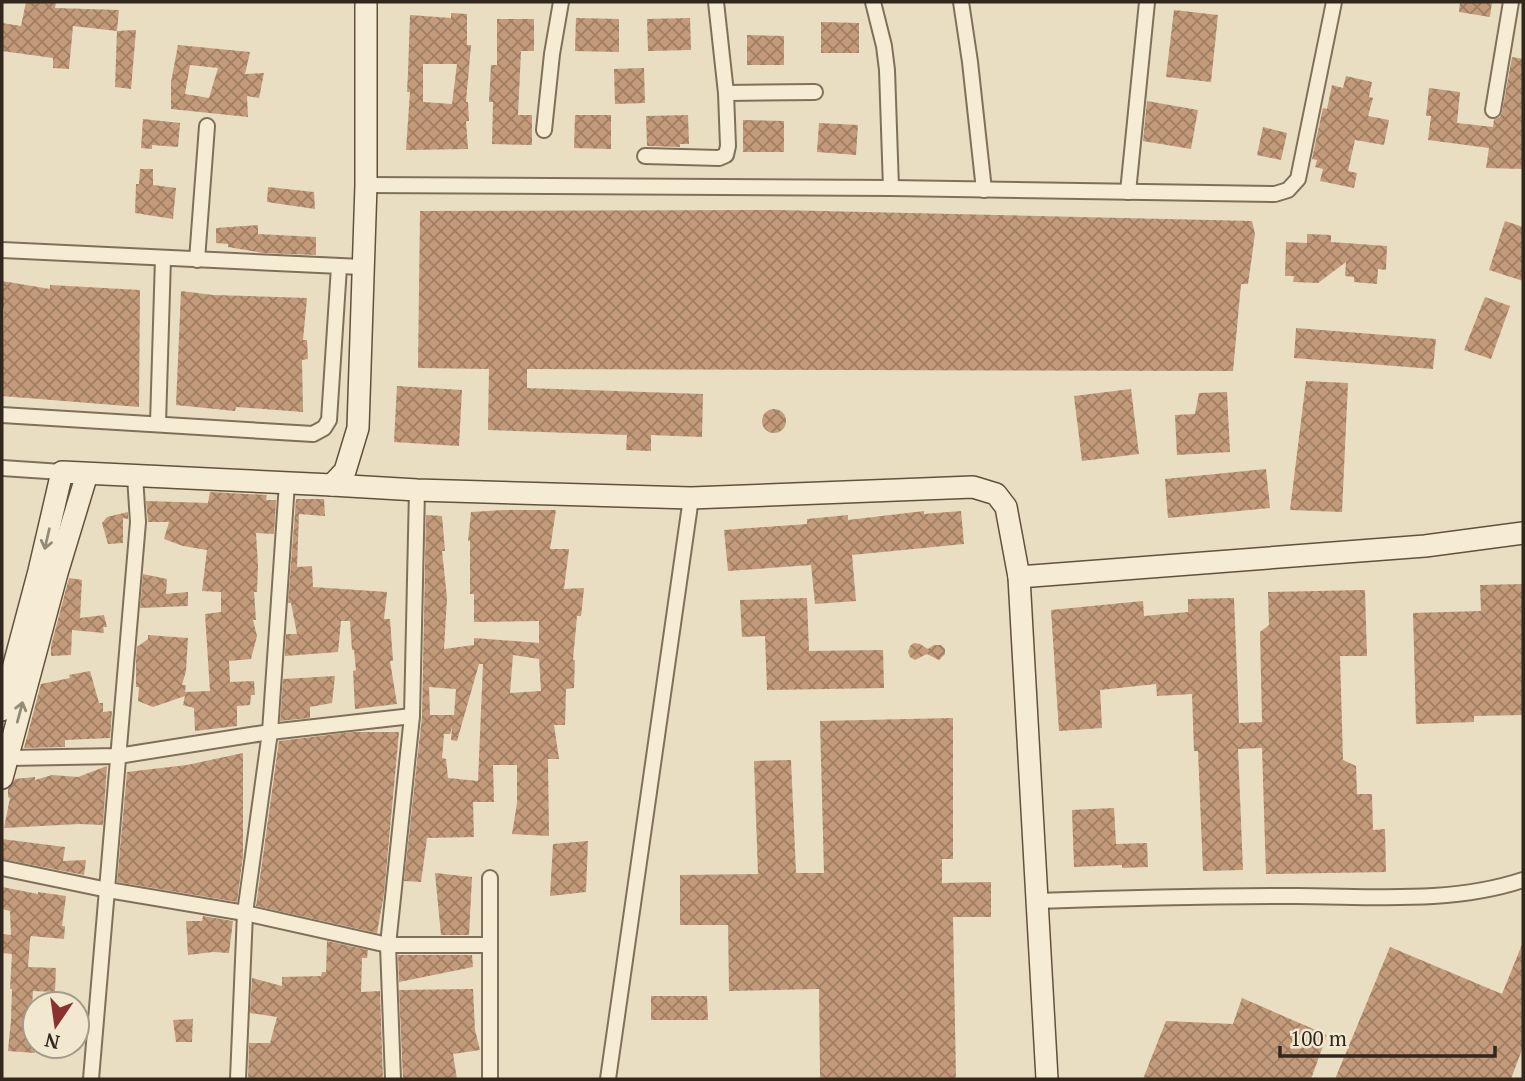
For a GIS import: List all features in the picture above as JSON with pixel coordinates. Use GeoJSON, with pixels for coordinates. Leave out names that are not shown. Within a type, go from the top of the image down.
{"type":"FeatureCollection","features":[{"type":"Feature","properties":{"kind":"street"},"geometry":{"type":"LineString","coordinates":[[332,485],[345,471],[358,428],[366,185],[366,2]]}},
{"type":"Feature","properties":{"kind":"street"},"geometry":{"type":"LineString","coordinates":[[544,130],[561,2]]}},
{"type":"Feature","properties":{"kind":"street"},"geometry":{"type":"LineString","coordinates":[[645,156],[719,158],[726,155],[726,93],[716,2]]}},
{"type":"Feature","properties":{"kind":"street"},"geometry":{"type":"LineString","coordinates":[[873,2],[887,70],[891,188]]}},
{"type":"Feature","properties":{"kind":"street"},"geometry":{"type":"LineString","coordinates":[[961,2],[984,190]]}},
{"type":"Feature","properties":{"kind":"street"},"geometry":{"type":"LineString","coordinates":[[1128,192],[1147,2]]}},
{"type":"Feature","properties":{"kind":"street"},"geometry":{"type":"LineString","coordinates":[[366,185],[891,188],[1275,194],[1288,190],[1298,178],[1334,2]]}},
{"type":"Feature","properties":{"kind":"street"},"geometry":{"type":"LineString","coordinates":[[1493,110],[1511,2]]}},
{"type":"Feature","properties":{"kind":"street"},"geometry":{"type":"LineString","coordinates":[[726,93],[815,92]]}},
{"type":"Feature","properties":{"kind":"street"},"geometry":{"type":"LineString","coordinates":[[197,260],[207,126]]}},
{"type":"Feature","properties":{"kind":"street"},"geometry":{"type":"LineString","coordinates":[[2,250],[362,267]]}},
{"type":"Feature","properties":{"kind":"street"},"geometry":{"type":"LineString","coordinates":[[158,423],[163,258]]}},
{"type":"Feature","properties":{"kind":"street"},"geometry":{"type":"LineString","coordinates":[[2,415],[313,433],[324,428],[330,420],[339,267]]}},
{"type":"Feature","properties":{"kind":"street"},"geometry":{"type":"LineString","coordinates":[[2,468],[417,490],[691,498],[973,487],[996,494],[1006,508],[1019,577],[1047,1079]]}},
{"type":"Feature","properties":{"kind":"street"},"geometry":{"type":"LineString","coordinates":[[2,710],[5,684],[40,571],[62,472]]}},
{"type":"Feature","properties":{"kind":"street"},"geometry":{"type":"LineString","coordinates":[[87,474],[57,572],[5,768],[118,756],[270,732],[412,716]]}},
{"type":"Feature","properties":{"kind":"street"},"geometry":{"type":"LineString","coordinates":[[91,1079],[138,522],[135,476]]}},
{"type":"Feature","properties":{"kind":"street"},"geometry":{"type":"LineString","coordinates":[[238,1079],[245,913],[270,732],[287,483]]}},
{"type":"Feature","properties":{"kind":"street"},"geometry":{"type":"LineString","coordinates":[[393,1079],[388,944],[412,716],[417,490]]}},
{"type":"Feature","properties":{"kind":"street"},"geometry":{"type":"LineString","coordinates":[[608,1079],[691,498]]}},
{"type":"Feature","properties":{"kind":"street"},"geometry":{"type":"LineString","coordinates":[[1019,577],[1425,546],[1523,533]]}},
{"type":"Feature","properties":{"kind":"street"},"geometry":{"type":"LineString","coordinates":[[2,868],[108,890],[245,913],[388,944],[490,945]]}},
{"type":"Feature","properties":{"kind":"street"},"geometry":{"type":"LineString","coordinates":[[490,878],[490,1079]]}},
{"type":"Feature","properties":{"kind":"street"},"geometry":{"type":"LineString","coordinates":[[1035,901],[1408,896],[1471,893],[1523,880]]}},
{"type":"Feature","properties":{"kind":"building"},"geometry":{"type":"Polygon","coordinates":[[[26,2],[56,2],[55,8],[119,10],[117,31],[73,26],[69,69],[53,68],[53,58],[2,51],[2,23],[21,26],[26,2]]]}},
{"type":"Feature","properties":{"kind":"building"},"geometry":{"type":"Polygon","coordinates":[[[1460,2],[1492,2],[1490,17],[1459,12],[1460,2]]]}},
{"type":"Feature","properties":{"kind":"building"},"geometry":{"type":"Polygon","coordinates":[[[1174,10],[1218,15],[1211,82],[1166,77],[1174,10]]]}},
{"type":"Feature","properties":{"kind":"building"},"geometry":{"type":"Polygon","coordinates":[[[451,13],[467,14],[467,45],[471,45],[466,102],[469,121],[466,121],[468,149],[406,150],[410,92],[407,92],[410,15],[451,18],[451,13]],[[423,64],[423,102],[452,104],[457,64],[423,64]]]}},
{"type":"Feature","properties":{"kind":"building"},"geometry":{"type":"Polygon","coordinates":[[[576,18],[619,19],[619,52],[575,51],[576,18]]]}},
{"type":"Feature","properties":{"kind":"building"},"geometry":{"type":"Polygon","coordinates":[[[690,18],[691,50],[648,51],[647,19],[690,18]]]}},
{"type":"Feature","properties":{"kind":"building"},"geometry":{"type":"Polygon","coordinates":[[[497,19],[534,19],[534,51],[521,51],[518,115],[532,115],[532,145],[492,144],[493,102],[489,102],[491,65],[497,65],[497,19]]]}},
{"type":"Feature","properties":{"kind":"building"},"geometry":{"type":"Polygon","coordinates":[[[821,22],[859,23],[859,53],[821,53],[821,22]]]}},
{"type":"Feature","properties":{"kind":"building"},"geometry":{"type":"Polygon","coordinates":[[[136,30],[131,89],[115,87],[117,31],[136,30]]]}},
{"type":"Feature","properties":{"kind":"building"},"geometry":{"type":"Polygon","coordinates":[[[747,35],[784,36],[784,65],[747,65],[747,35]]]}},
{"type":"Feature","properties":{"kind":"building"},"geometry":{"type":"Polygon","coordinates":[[[178,45],[250,52],[245,74],[264,73],[259,98],[247,96],[248,117],[171,109],[171,82],[178,45]],[[190,65],[185,94],[209,98],[218,68],[190,65]]]}},
{"type":"Feature","properties":{"kind":"building"},"geometry":{"type":"Polygon","coordinates":[[[1512,57],[1523,59],[1523,169],[1486,168],[1489,148],[1428,140],[1431,116],[1426,116],[1429,88],[1460,92],[1457,123],[1493,127],[1494,119],[1500,117],[1502,112],[1512,57]]]}},
{"type":"Feature","properties":{"kind":"building"},"geometry":{"type":"Polygon","coordinates":[[[644,68],[645,103],[615,104],[614,69],[644,68]]]}},
{"type":"Feature","properties":{"kind":"building"},"geometry":{"type":"Polygon","coordinates":[[[1346,76],[1372,82],[1369,97],[1373,98],[1368,116],[1389,120],[1384,145],[1355,140],[1348,171],[1357,173],[1354,188],[1320,181],[1323,169],[1315,167],[1317,160],[1312,159],[1323,108],[1327,109],[1332,85],[1343,88],[1346,76]]]}},
{"type":"Feature","properties":{"kind":"building"},"geometry":{"type":"Polygon","coordinates":[[[1147,101],[1198,110],[1191,149],[1143,141],[1147,101]]]}},
{"type":"Feature","properties":{"kind":"building"},"geometry":{"type":"Polygon","coordinates":[[[575,115],[611,115],[611,149],[574,148],[575,115]]]}},
{"type":"Feature","properties":{"kind":"building"},"geometry":{"type":"Polygon","coordinates":[[[688,115],[689,144],[680,144],[680,147],[647,146],[646,116],[688,115]]]}},
{"type":"Feature","properties":{"kind":"building"},"geometry":{"type":"Polygon","coordinates":[[[143,119],[180,123],[178,147],[152,145],[152,149],[141,148],[143,119]]]}},
{"type":"Feature","properties":{"kind":"building"},"geometry":{"type":"Polygon","coordinates":[[[743,120],[784,121],[784,152],[743,152],[743,120]]]}},
{"type":"Feature","properties":{"kind":"building"},"geometry":{"type":"Polygon","coordinates":[[[819,123],[858,125],[856,155],[817,152],[819,123]]]}},
{"type":"Feature","properties":{"kind":"building"},"geometry":{"type":"Polygon","coordinates":[[[1263,127],[1287,133],[1281,160],[1257,155],[1263,127]]]}},
{"type":"Feature","properties":{"kind":"building"},"geometry":{"type":"Polygon","coordinates":[[[140,169],[153,169],[153,185],[176,188],[173,219],[135,213],[136,184],[139,184],[140,169]]]}},
{"type":"Feature","properties":{"kind":"building"},"geometry":{"type":"Polygon","coordinates":[[[268,187],[314,192],[315,209],[267,202],[268,187]]]}},
{"type":"Feature","properties":{"kind":"building"},"geometry":{"type":"Polygon","coordinates":[[[778,210],[1252,221],[1255,234],[1248,284],[1241,284],[1233,371],[527,369],[527,388],[703,394],[702,437],[651,435],[651,451],[626,450],[627,435],[488,430],[489,369],[418,368],[420,211],[778,210]]]}},
{"type":"Feature","properties":{"kind":"building"},"geometry":{"type":"Polygon","coordinates":[[[1505,221],[1523,227],[1523,281],[1489,270],[1505,221]]]}},
{"type":"Feature","properties":{"kind":"building"},"geometry":{"type":"Polygon","coordinates":[[[258,225],[258,234],[316,237],[316,255],[263,253],[216,243],[216,228],[258,225]]]}},
{"type":"Feature","properties":{"kind":"building"},"geometry":{"type":"Polygon","coordinates":[[[1307,234],[1331,235],[1331,242],[1387,246],[1386,270],[1378,269],[1377,284],[1354,282],[1354,277],[1345,276],[1346,262],[1318,283],[1293,282],[1294,276],[1285,276],[1286,242],[1307,243],[1307,234]]]}},
{"type":"Feature","properties":{"kind":"building"},"geometry":{"type":"Polygon","coordinates":[[[2,281],[50,289],[50,285],[140,290],[139,407],[2,396],[2,281]]]}},
{"type":"Feature","properties":{"kind":"building"},"geometry":{"type":"Polygon","coordinates":[[[181,291],[213,295],[307,298],[303,340],[307,340],[308,359],[302,360],[303,412],[236,407],[235,411],[176,405],[181,291]]]}},
{"type":"Feature","properties":{"kind":"building"},"geometry":{"type":"Polygon","coordinates":[[[1485,297],[1510,306],[1491,359],[1464,350],[1485,297]]]}},
{"type":"Feature","properties":{"kind":"building"},"geometry":{"type":"Polygon","coordinates":[[[1296,328],[1436,339],[1433,369],[1294,358],[1296,328]]]}},
{"type":"Feature","properties":{"kind":"building"},"geometry":{"type":"Polygon","coordinates":[[[1306,381],[1348,383],[1342,512],[1290,510],[1306,381]]]}},
{"type":"Feature","properties":{"kind":"building"},"geometry":{"type":"Polygon","coordinates":[[[397,386],[462,390],[459,446],[394,442],[397,386]]]}},
{"type":"Feature","properties":{"kind":"building"},"geometry":{"type":"Polygon","coordinates":[[[1131,389],[1139,454],[1082,461],[1074,396],[1131,389]]]}},
{"type":"Feature","properties":{"kind":"building"},"geometry":{"type":"Polygon","coordinates":[[[1227,392],[1230,452],[1177,455],[1175,415],[1195,414],[1199,393],[1227,392]]]}},
{"type":"Feature","properties":{"kind":"building"},"geometry":{"type":"Polygon","coordinates":[[[774,409],[785,416],[786,421],[779,432],[774,433],[763,426],[762,421],[769,410],[774,409]]]}},
{"type":"Feature","properties":{"kind":"building"},"geometry":{"type":"Polygon","coordinates":[[[1266,469],[1270,508],[1168,518],[1165,479],[1266,469]]]}},
{"type":"Feature","properties":{"kind":"building"},"geometry":{"type":"Polygon","coordinates":[[[210,492],[267,495],[266,500],[276,500],[274,534],[256,533],[258,566],[257,592],[254,592],[256,620],[253,620],[257,636],[251,659],[229,661],[230,682],[254,681],[255,695],[251,695],[250,705],[237,706],[237,726],[195,731],[194,708],[183,705],[185,696],[153,707],[138,701],[136,659],[137,647],[148,639],[148,635],[188,638],[186,671],[182,685],[186,685],[185,692],[210,691],[205,614],[221,612],[221,592],[202,591],[207,550],[164,539],[169,522],[148,522],[146,501],[208,503],[210,492]]]}},
{"type":"Feature","properties":{"kind":"building"},"geometry":{"type":"Polygon","coordinates":[[[296,499],[324,499],[325,516],[299,514],[297,567],[312,566],[313,587],[387,592],[384,619],[390,619],[393,661],[390,661],[397,704],[355,709],[353,671],[356,670],[350,621],[341,621],[338,652],[285,656],[286,634],[297,634],[291,603],[288,603],[296,499]]]}},
{"type":"Feature","properties":{"kind":"building"},"geometry":{"type":"Polygon","coordinates":[[[556,510],[550,549],[569,549],[564,589],[584,588],[581,616],[577,616],[573,660],[574,688],[566,689],[565,725],[554,725],[559,759],[548,759],[549,836],[512,834],[517,803],[517,765],[493,765],[494,802],[473,802],[474,837],[427,838],[421,882],[404,881],[422,716],[426,515],[442,516],[445,551],[442,551],[447,598],[444,649],[474,645],[474,638],[539,643],[539,621],[474,622],[474,594],[470,594],[470,540],[468,541],[471,512],[556,510]],[[513,655],[510,693],[541,691],[539,659],[513,655]],[[479,664],[457,741],[451,740],[452,727],[450,734],[444,734],[442,758],[446,759],[448,778],[478,781],[483,664],[479,664]],[[429,687],[430,715],[454,715],[456,689],[429,687]]]}},
{"type":"Feature","properties":{"kind":"building"},"geometry":{"type":"Polygon","coordinates":[[[924,511],[924,514],[961,511],[964,544],[852,555],[856,601],[815,604],[811,565],[728,571],[724,530],[807,524],[807,519],[848,515],[848,520],[924,511]]]}},
{"type":"Feature","properties":{"kind":"building"},"geometry":{"type":"Polygon","coordinates":[[[128,512],[128,519],[123,518],[123,543],[108,544],[102,523],[107,517],[128,512]]]}},
{"type":"Feature","properties":{"kind":"building"},"geometry":{"type":"Polygon","coordinates":[[[143,574],[167,579],[166,594],[188,592],[188,606],[140,608],[143,574]]]}},
{"type":"Feature","properties":{"kind":"building"},"geometry":{"type":"Polygon","coordinates":[[[69,578],[82,580],[80,618],[104,615],[107,627],[103,627],[104,633],[72,630],[71,655],[51,656],[51,646],[69,578]]]}},
{"type":"Feature","properties":{"kind":"building"},"geometry":{"type":"Polygon","coordinates":[[[1523,584],[1523,715],[1474,716],[1474,722],[1416,724],[1413,613],[1481,611],[1480,585],[1523,584]]]}},
{"type":"Feature","properties":{"kind":"building"},"geometry":{"type":"Polygon","coordinates":[[[1365,590],[1367,656],[1340,656],[1343,760],[1356,766],[1357,794],[1372,794],[1373,830],[1385,829],[1386,872],[1266,874],[1262,748],[1238,749],[1243,870],[1203,871],[1198,751],[1194,751],[1192,694],[1157,696],[1156,684],[1100,690],[1102,728],[1059,731],[1051,610],[1143,601],[1144,616],[1188,612],[1188,599],[1234,598],[1239,723],[1262,722],[1260,632],[1269,625],[1268,592],[1365,590]]]}},
{"type":"Feature","properties":{"kind":"building"},"geometry":{"type":"Polygon","coordinates":[[[807,598],[809,651],[883,650],[884,688],[767,690],[765,636],[742,637],[740,600],[807,598]]]}},
{"type":"Feature","properties":{"kind":"building"},"geometry":{"type":"Polygon","coordinates":[[[914,643],[928,649],[941,645],[945,654],[939,660],[927,654],[915,660],[908,652],[914,643]]]}},
{"type":"Feature","properties":{"kind":"building"},"geometry":{"type":"Polygon","coordinates":[[[90,671],[99,703],[103,703],[103,712],[112,711],[110,738],[65,740],[65,747],[24,748],[41,684],[90,671]]]}},
{"type":"Feature","properties":{"kind":"building"},"geometry":{"type":"Polygon","coordinates":[[[335,676],[332,703],[310,707],[310,718],[280,721],[283,679],[335,676]]]}},
{"type":"Feature","properties":{"kind":"building"},"geometry":{"type":"Polygon","coordinates":[[[953,718],[953,859],[942,859],[942,883],[991,882],[991,917],[953,917],[956,1079],[820,1079],[819,989],[729,991],[728,925],[680,925],[680,875],[758,874],[754,761],[791,760],[796,873],[824,873],[820,721],[953,718]]]}},
{"type":"Feature","properties":{"kind":"building"},"geometry":{"type":"Polygon","coordinates":[[[353,732],[399,732],[384,894],[377,933],[256,906],[279,741],[353,732]]]}},
{"type":"Feature","properties":{"kind":"building"},"geometry":{"type":"Polygon","coordinates":[[[243,753],[243,855],[237,902],[117,882],[127,772],[187,765],[243,753]]]}},
{"type":"Feature","properties":{"kind":"building"},"geometry":{"type":"Polygon","coordinates":[[[107,766],[103,825],[4,828],[10,798],[8,789],[15,779],[35,777],[35,780],[52,775],[78,777],[107,766]]]}},
{"type":"Feature","properties":{"kind":"building"},"geometry":{"type":"Polygon","coordinates":[[[1114,808],[1116,844],[1147,843],[1148,867],[1074,867],[1072,810],[1114,808]]]}},
{"type":"Feature","properties":{"kind":"building"},"geometry":{"type":"Polygon","coordinates":[[[2,839],[65,847],[63,861],[86,860],[84,875],[2,859],[2,839]]]}},
{"type":"Feature","properties":{"kind":"building"},"geometry":{"type":"Polygon","coordinates":[[[588,841],[586,892],[550,896],[553,844],[588,841]]]}},
{"type":"Feature","properties":{"kind":"building"},"geometry":{"type":"Polygon","coordinates":[[[435,873],[472,877],[469,935],[441,935],[435,873]]]}},
{"type":"Feature","properties":{"kind":"building"},"geometry":{"type":"Polygon","coordinates":[[[2,887],[66,896],[62,926],[65,926],[64,939],[31,936],[28,967],[56,968],[55,990],[21,990],[21,1052],[8,1051],[12,954],[2,953],[2,934],[11,935],[10,911],[2,909],[2,887]]]}},
{"type":"Feature","properties":{"kind":"building"},"geometry":{"type":"Polygon","coordinates":[[[203,916],[233,921],[229,953],[188,955],[186,921],[202,921],[203,916]]]}},
{"type":"Feature","properties":{"kind":"building"},"geometry":{"type":"Polygon","coordinates":[[[327,941],[368,950],[367,958],[362,958],[361,992],[380,991],[383,1079],[248,1079],[249,1043],[270,1043],[277,1017],[250,1013],[252,978],[282,986],[282,977],[321,976],[322,972],[326,972],[327,941]]]}},
{"type":"Feature","properties":{"kind":"building"},"geometry":{"type":"Polygon","coordinates":[[[1523,942],[1523,1047],[1511,1079],[1335,1079],[1390,947],[1502,994],[1523,942]]]}},
{"type":"Feature","properties":{"kind":"building"},"geometry":{"type":"Polygon","coordinates":[[[398,955],[472,955],[473,967],[399,982],[398,955]]]}},
{"type":"Feature","properties":{"kind":"building"},"geometry":{"type":"Polygon","coordinates":[[[473,989],[475,1030],[480,1050],[453,1054],[457,1079],[403,1079],[399,990],[473,989]]]}},
{"type":"Feature","properties":{"kind":"building"},"geometry":{"type":"Polygon","coordinates":[[[651,996],[707,996],[708,1020],[651,1020],[651,996]]]}},
{"type":"Feature","properties":{"kind":"building"},"geometry":{"type":"Polygon","coordinates":[[[1242,998],[1327,1035],[1311,1079],[1143,1079],[1166,1021],[1233,1024],[1242,998]]]}},
{"type":"Feature","properties":{"kind":"building"},"geometry":{"type":"Polygon","coordinates":[[[193,1019],[192,1042],[176,1042],[173,1020],[193,1019]]]}}]}
